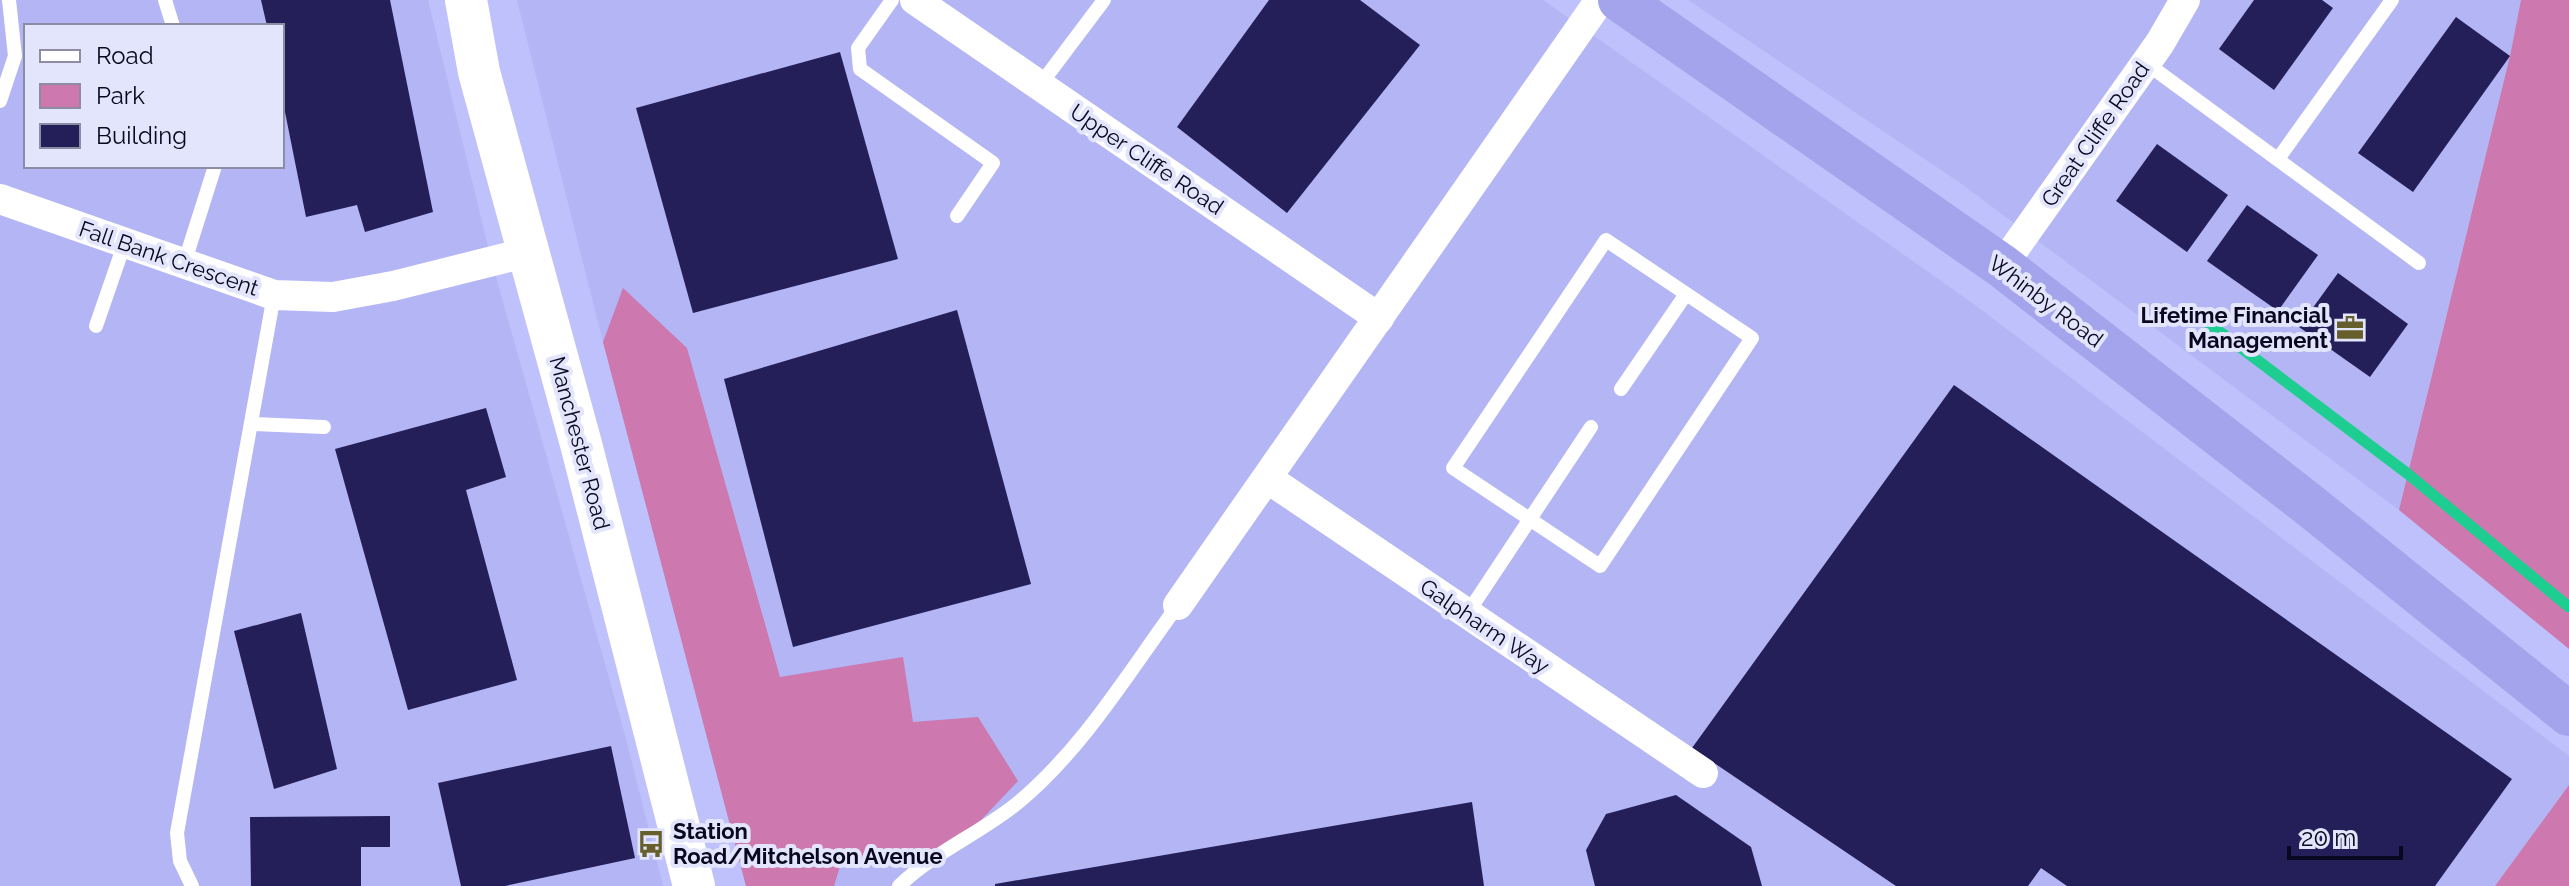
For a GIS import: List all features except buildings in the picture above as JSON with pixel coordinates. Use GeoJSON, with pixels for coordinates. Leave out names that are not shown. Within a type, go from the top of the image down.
{"type":"FeatureCollection","features":[{"type":"Feature","properties":{"kind":"highway","name":"Whinby Road"},"geometry":{"type":"LineString","coordinates":[[1620,0],[2002,266],[2308,504],[2569,714]]}},
{"type":"Feature","properties":{"kind":"main road","name":"Manchester Road"},"geometry":{"type":"LineString","coordinates":[[466,0],[479,72],[585,459],[694,886]]}},
{"type":"Feature","properties":{"kind":"street","name":"Upper Cliffe Road"},"geometry":{"type":"LineString","coordinates":[[915,0],[1379,318]]}},
{"type":"Feature","properties":{"kind":"street"},"geometry":{"type":"LineString","coordinates":[[1178,605],[1600,0]]}},
{"type":"Feature","properties":{"kind":"street","name":"Great Cliffe Road"},"geometry":{"type":"LineString","coordinates":[[2002,266],[2146,63],[2185,0]]}},
{"type":"Feature","properties":{"kind":"street","name":"Fall Bank Crescent"},"geometry":{"type":"LineString","coordinates":[[0,199],[274,295],[333,297],[407,283],[529,252]]}},
{"type":"Feature","properties":{"kind":"street","name":"Galpharm Way"},"geometry":{"type":"LineString","coordinates":[[1267,478],[1703,773]]}},
{"type":"Feature","properties":{"kind":"lane"},"geometry":{"type":"LineString","coordinates":[[0,101],[15,56],[9,0]]}},
{"type":"Feature","properties":{"kind":"lane"},"geometry":{"type":"LineString","coordinates":[[165,0],[172,24]]}},
{"type":"Feature","properties":{"kind":"lane"},"geometry":{"type":"LineString","coordinates":[[892,0],[858,48],[860,69],[993,163],[957,216]]}},
{"type":"Feature","properties":{"kind":"lane"},"geometry":{"type":"LineString","coordinates":[[1040,85],[1104,0]]}},
{"type":"Feature","properties":{"kind":"lane"},"geometry":{"type":"LineString","coordinates":[[2278,159],[2392,0]]}},
{"type":"Feature","properties":{"kind":"lane"},"geometry":{"type":"LineString","coordinates":[[2146,63],[2419,263]]}},
{"type":"Feature","properties":{"kind":"lane"},"geometry":{"type":"LineString","coordinates":[[184,264],[214,168]]}},
{"type":"Feature","properties":{"kind":"lane"},"geometry":{"type":"LineString","coordinates":[[1606,240],[1752,338],[1600,566],[1531,519],[1453,468],[1606,240]]}},
{"type":"Feature","properties":{"kind":"lane"},"geometry":{"type":"LineString","coordinates":[[96,326],[125,242]]}},
{"type":"Feature","properties":{"kind":"lane"},"geometry":{"type":"LineString","coordinates":[[1621,389],[1686,294]]}},
{"type":"Feature","properties":{"kind":"lane"},"geometry":{"type":"LineString","coordinates":[[192,886],[180,861],[177,833],[274,295]]}},
{"type":"Feature","properties":{"kind":"lane"},"geometry":{"type":"LineString","coordinates":[[252,424],[324,427]]}},
{"type":"Feature","properties":{"kind":"lane"},"geometry":{"type":"LineString","coordinates":[[1467,614],[1591,427]]}},
{"type":"Feature","properties":{"kind":"lane"},"geometry":{"type":"LineString","coordinates":[[899,886],[1017,804],[1044,780],[1072,750],[1178,605]]}},
{"type":"Feature","properties":{"kind":"shaded area"},"geometry":{"type":"Polygon","coordinates":[[[0,0],[428,0],[492,263],[625,735],[663,886],[0,886],[0,0]]]}},
{"type":"Feature","properties":{"kind":"shaded area"},"geometry":{"type":"Polygon","coordinates":[[[517,0],[1543,0],[1975,305],[2569,756],[2569,785],[2495,886],[746,886],[517,0]]]}},
{"type":"Feature","properties":{"kind":"shaded area"},"geometry":{"type":"Polygon","coordinates":[[[1688,0],[2521,0],[2399,510],[1959,182],[1688,0]]]}},
{"type":"Feature","properties":{"kind":"green space"},"geometry":{"type":"Polygon","coordinates":[[[2521,0],[2569,0],[2569,649],[2399,510],[2521,0]]]}},
{"type":"Feature","properties":{"kind":"green space"},"geometry":{"type":"Polygon","coordinates":[[[623,288],[687,348],[780,677],[903,657],[913,722],[978,717],[1018,781],[948,855],[841,863],[834,886],[746,886],[603,342],[623,288]]]}},
{"type":"Feature","properties":{"kind":"green space"},"geometry":{"type":"Polygon","coordinates":[[[2569,785],[2569,886],[2495,886],[2569,785]]]}},
{"type":"Feature","properties":{"kind":"waterway"},"geometry":{"type":"LineString","coordinates":[[2199,316],[2408,474],[2569,607]]}},
{"type":"Feature","properties":{"kind":"place","name":"Lifetime Financial Management"},"geometry":{"type":"Point","coordinates":[2350,328]}},
{"type":"Feature","properties":{"kind":"place","name":"Station Road/Mitchelson Avenue"},"geometry":{"type":"Point","coordinates":[651,844]}}]}
